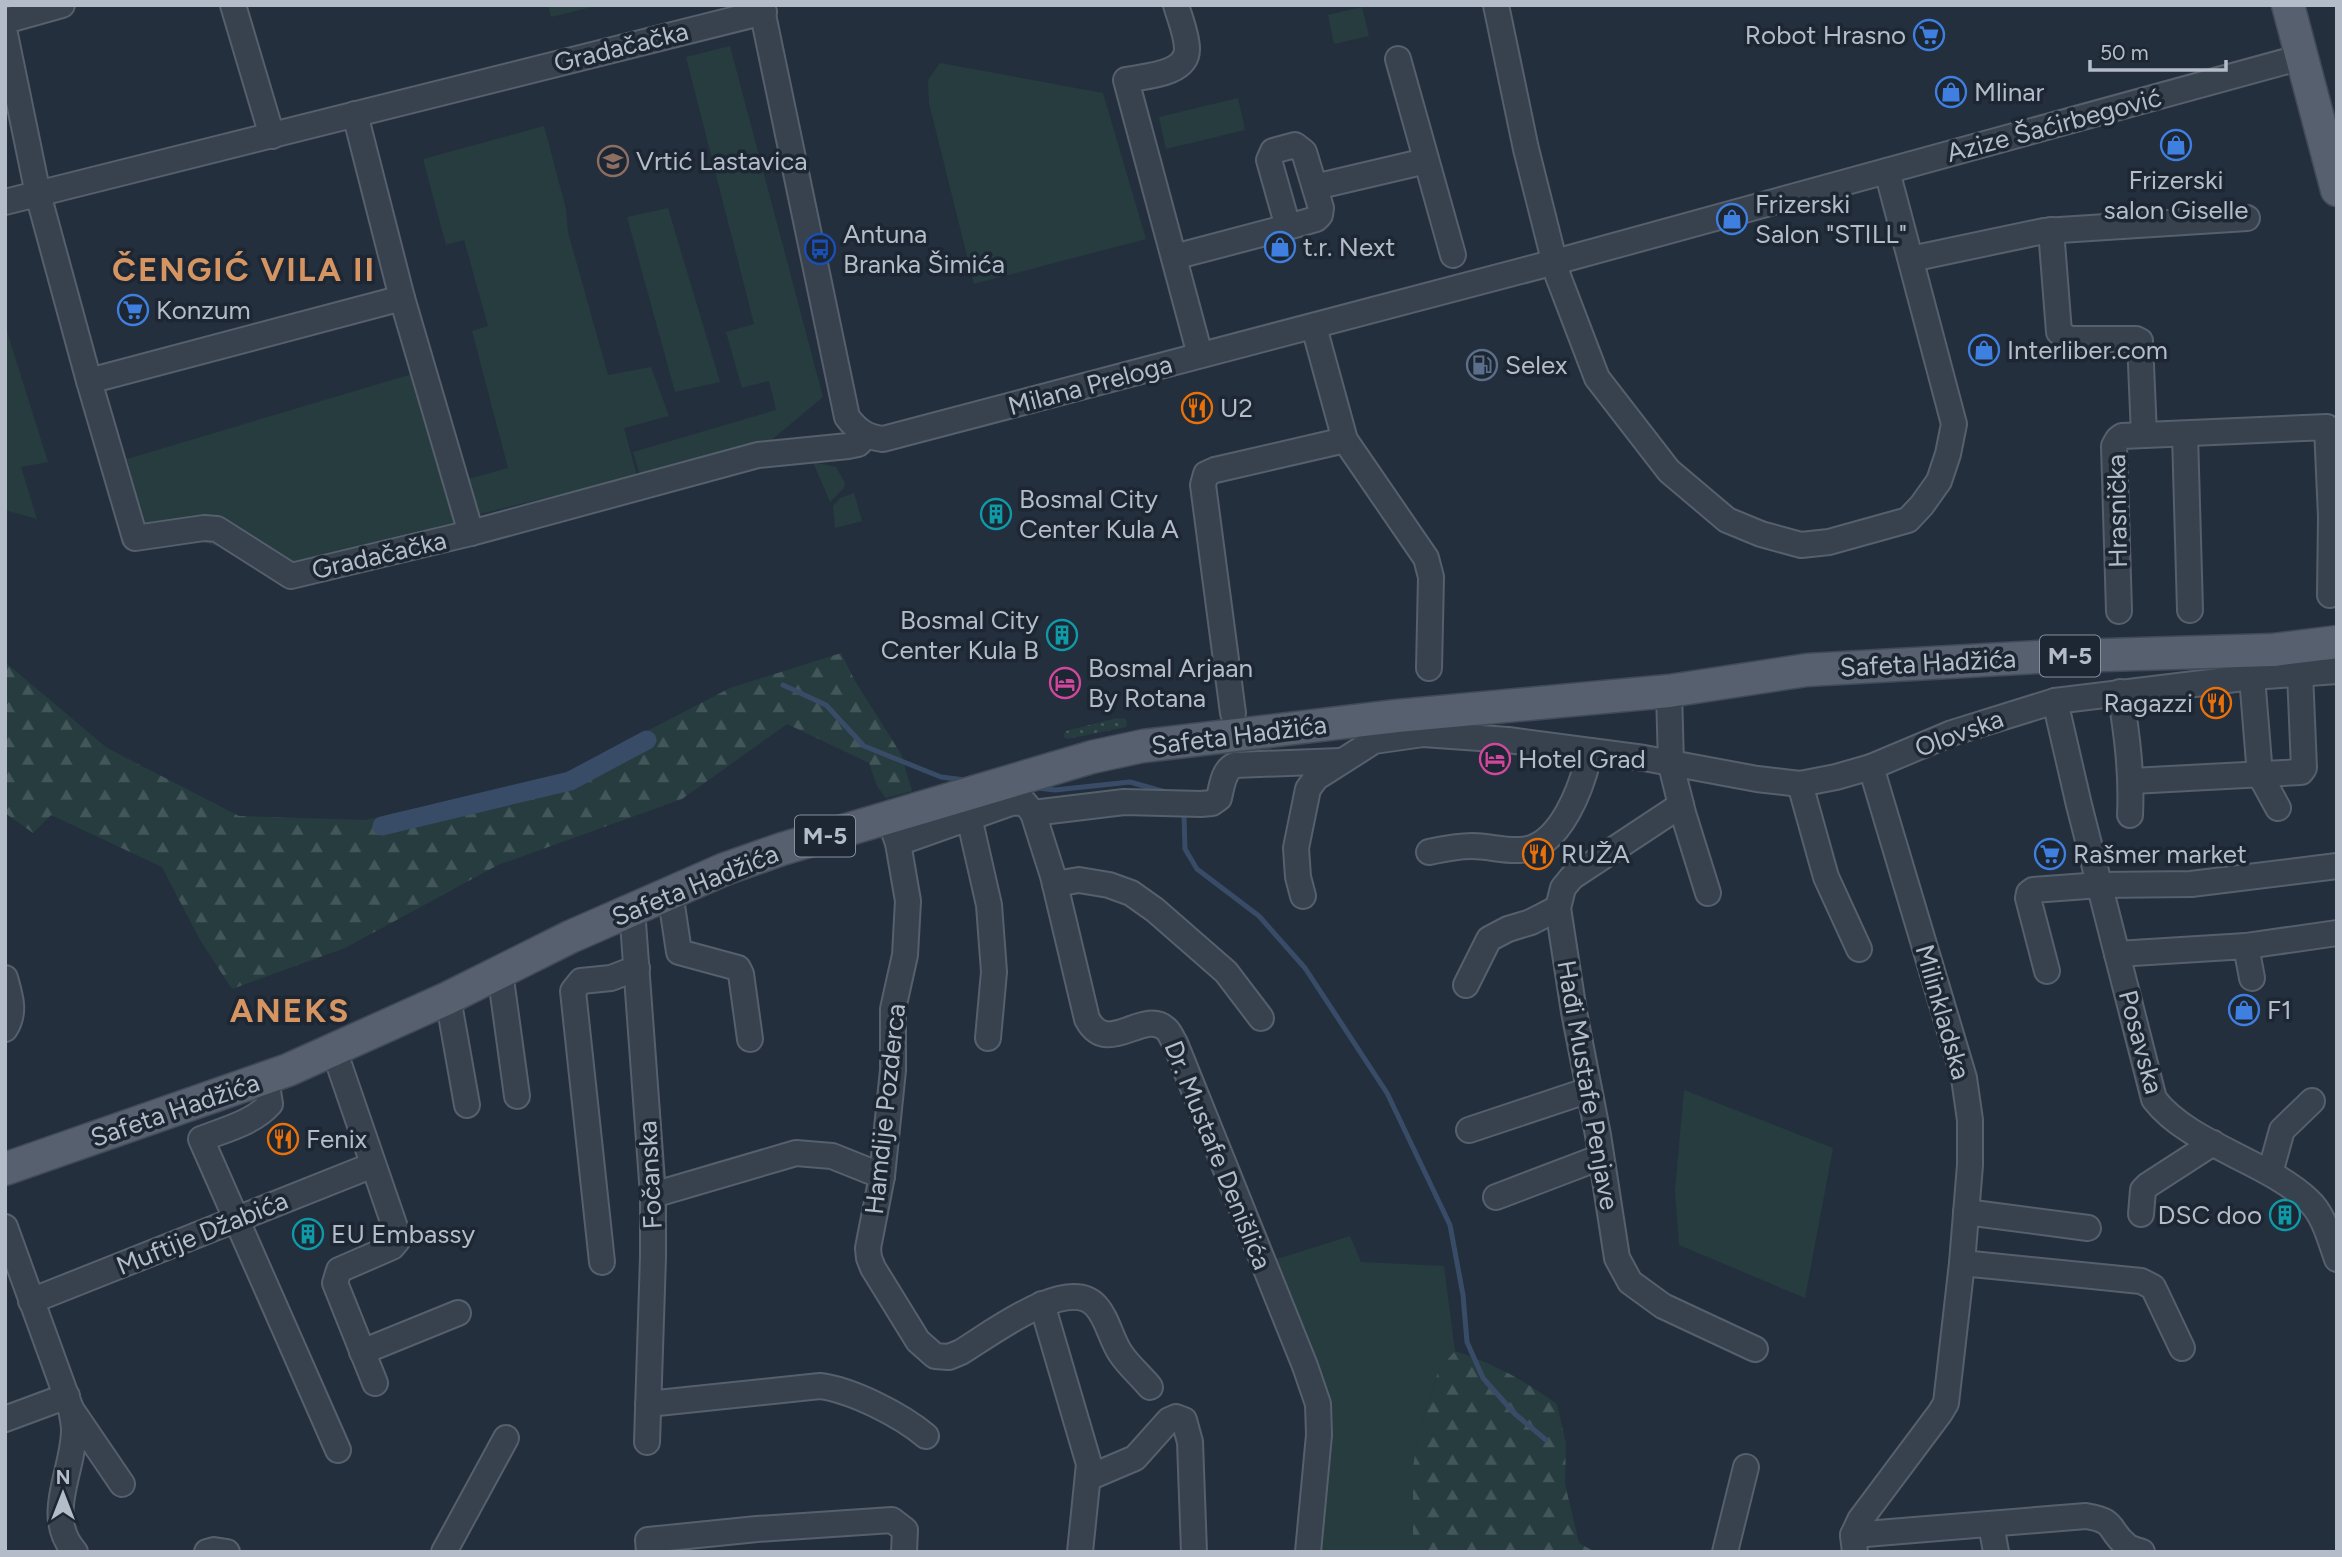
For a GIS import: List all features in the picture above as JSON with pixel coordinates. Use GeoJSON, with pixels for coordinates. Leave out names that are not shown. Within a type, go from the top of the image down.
{"type":"FeatureCollection","features":[{"type":"Feature","properties":{"kind":"main road"},"geometry":{"type":"LineString","coordinates":[[2288,5],[2337,190]]}},
{"type":"Feature","properties":{"kind":"main road","name":"Safeta Hadžića"},"geometry":{"type":"LineString","coordinates":[[2273,650],[2334,610]]}},
{"type":"Feature","properties":{"kind":"main road","name":"Safeta Hadžića"},"geometry":{"type":"LineString","coordinates":[[5,1169],[266,1078],[334,1050],[632,909],[725,869],[782,849],[893,830],[1065,764],[1143,746],[1397,716],[1669,691],[1794,671],[2038,657],[2273,650],[2337,642]]}},
{"type":"Feature","properties":{"kind":"street"},"geometry":{"type":"LineString","coordinates":[[5,21],[62,5]]}},
{"type":"Feature","properties":{"kind":"street"},"geometry":{"type":"LineString","coordinates":[[233,5],[272,136]]}},
{"type":"Feature","properties":{"kind":"street"},"geometry":{"type":"LineString","coordinates":[[1176,5],[1187,46],[1184,60],[1173,69],[1126,80],[1200,355]]}},
{"type":"Feature","properties":{"kind":"street"},"geometry":{"type":"LineString","coordinates":[[763,7],[846,417],[866,436]]}},
{"type":"Feature","properties":{"kind":"street","name":"Gradačačka"},"geometry":{"type":"LineString","coordinates":[[5,202],[272,136],[763,7]]}},
{"type":"Feature","properties":{"kind":"street"},"geometry":{"type":"LineString","coordinates":[[1497,7],[1526,149],[1555,262],[1597,378],[1669,471],[1727,520],[1760,534],[1801,545],[1829,541],[1908,520],[1939,481],[1954,424],[1888,170]]}},
{"type":"Feature","properties":{"kind":"street","name":"Gradačačka"},"geometry":{"type":"LineString","coordinates":[[5,34],[38,194],[135,538],[204,527],[216,529],[291,576],[471,533],[402,298],[355,114]]}},
{"type":"Feature","properties":{"kind":"street","name":"Azize Šaćirbegović"},"geometry":{"type":"LineString","coordinates":[[1555,262],[2302,57]]}},
{"type":"Feature","properties":{"kind":"street"},"geometry":{"type":"LineString","coordinates":[[1398,59],[1452,255]]}},
{"type":"Feature","properties":{"kind":"street"},"geometry":{"type":"LineString","coordinates":[[1174,257],[1288,227],[1316,219],[1321,208],[1304,152],[1295,145],[1273,151],[1269,160],[1288,227]]}},
{"type":"Feature","properties":{"kind":"street"},"geometry":{"type":"LineString","coordinates":[[1315,187],[1426,161]]}},
{"type":"Feature","properties":{"kind":"street"},"geometry":{"type":"LineString","coordinates":[[1911,259],[2051,230],[2247,218]]}},
{"type":"Feature","properties":{"kind":"street","name":"Hrasnička"},"geometry":{"type":"LineString","coordinates":[[2051,230],[2059,332],[2069,340],[2140,341],[2144,435]]}},
{"type":"Feature","properties":{"kind":"street","name":"Milana Preloga"},"geometry":{"type":"LineString","coordinates":[[471,533],[758,455],[848,446],[858,444],[866,436],[883,439],[895,437],[1555,262]]}},
{"type":"Feature","properties":{"kind":"street"},"geometry":{"type":"LineString","coordinates":[[89,381],[402,298]]}},
{"type":"Feature","properties":{"kind":"street"},"geometry":{"type":"LineString","coordinates":[[1314,327],[1345,440],[1426,558],[1431,577],[1429,668]]}},
{"type":"Feature","properties":{"kind":"street","name":"Hrasnička"},"geometry":{"type":"LineString","coordinates":[[2119,611],[2114,446],[2118,439],[2122,436],[2328,427],[2334,610]]}},
{"type":"Feature","properties":{"kind":"street"},"geometry":{"type":"LineString","coordinates":[[2185,434],[2190,610]]}},
{"type":"Feature","properties":{"kind":"street"},"geometry":{"type":"LineString","coordinates":[[1233,713],[1203,485],[1206,474],[1345,440]]}},
{"type":"Feature","properties":{"kind":"street","name":"Olovska"},"geometry":{"type":"LineString","coordinates":[[1671,765],[1800,784],[1871,767],[1952,733],[2055,701],[2252,677],[2337,671]]}},
{"type":"Feature","properties":{"kind":"street"},"geometry":{"type":"LineString","coordinates":[[2132,781],[2301,772],[2304,768],[2300,673]]}},
{"type":"Feature","properties":{"kind":"street"},"geometry":{"type":"LineString","coordinates":[[2252,677],[2260,775],[2278,808]]}},
{"type":"Feature","properties":{"kind":"street"},"geometry":{"type":"LineString","coordinates":[[1669,691],[1671,765],[1708,893]]}},
{"type":"Feature","properties":{"kind":"street"},"geometry":{"type":"LineString","coordinates":[[2120,692],[2130,749],[2130,815]]}},
{"type":"Feature","properties":{"kind":"street","name":"Posavska"},"geometry":{"type":"LineString","coordinates":[[2055,701],[2154,1099],[2172,1119],[2270,1172],[2310,1201],[2326,1228],[2337,1259]]}},
{"type":"Feature","properties":{"kind":"street","name":"Safeta Hadžića"},"geometry":{"type":"LineString","coordinates":[[1303,896],[1298,877],[1296,848],[1308,789],[1316,778],[1374,741],[1423,734],[1508,740],[1671,765]]}},
{"type":"Feature","properties":{"kind":"street"},"geometry":{"type":"LineString","coordinates":[[1429,852],[1472,846],[1520,850],[1538,845],[1550,836],[1575,800],[1587,768],[1590,751]]}},
{"type":"Feature","properties":{"kind":"street"},"geometry":{"type":"LineString","coordinates":[[893,830],[970,817],[1011,803],[1024,802],[1032,813],[1124,802],[1212,803],[1219,798],[1226,773],[1230,767],[1236,765],[1340,761]]}},
{"type":"Feature","properties":{"kind":"street","name":"Milinkladska"},"geometry":{"type":"LineString","coordinates":[[1871,767],[1964,1078],[1970,1120],[1970,1165],[1962,1263],[1945,1403],[1871,1503],[1860,1520],[1854,1543],[1991,1524],[2086,1516],[2111,1524],[2127,1547],[2142,1552]]}},
{"type":"Feature","properties":{"kind":"street"},"geometry":{"type":"LineString","coordinates":[[1800,784],[1826,877],[1859,949]]}},
{"type":"Feature","properties":{"kind":"street"},"geometry":{"type":"LineString","coordinates":[[1466,985],[1489,939],[1558,908],[1563,888],[1572,877],[1681,805]]}},
{"type":"Feature","properties":{"kind":"street","name":"Dr. Mustafe Denišlića"},"geometry":{"type":"LineString","coordinates":[[1032,813],[1055,884],[1087,1018],[1098,1032],[1108,1035],[1153,1023],[1166,1029],[1175,1043],[1304,1366],[1318,1404],[1319,1435],[1308,1552]]}},
{"type":"Feature","properties":{"kind":"street"},"geometry":{"type":"LineString","coordinates":[[970,817],[989,905],[994,972],[988,1038]]}},
{"type":"Feature","properties":{"kind":"street","name":"Hamdije Pozderca"},"geometry":{"type":"LineString","coordinates":[[893,830],[908,901],[905,955],[893,1009],[893,1070],[882,1176],[869,1258],[918,1340],[935,1356],[949,1357],[961,1352],[1042,1304],[1066,1297],[1084,1297],[1097,1306],[1121,1354],[1150,1387]]}},
{"type":"Feature","properties":{"kind":"street"},"geometry":{"type":"LineString","coordinates":[[2047,971],[2029,893],[2033,890],[2100,884],[2191,884],[2337,866]]}},
{"type":"Feature","properties":{"kind":"street"},"geometry":{"type":"LineString","coordinates":[[1055,884],[1079,880],[1110,885],[1131,893],[1155,910],[1226,972],[1261,1018]]}},
{"type":"Feature","properties":{"kind":"street"},"geometry":{"type":"LineString","coordinates":[[670,892],[679,952],[738,968],[750,1039]]}},
{"type":"Feature","properties":{"kind":"street","name":"Hađi Mustafe Penjave"},"geometry":{"type":"LineString","coordinates":[[1558,908],[1617,1258],[1630,1282],[1663,1306],[1755,1349]]}},
{"type":"Feature","properties":{"kind":"street","name":"Fočanska"},"geometry":{"type":"LineString","coordinates":[[632,909],[653,1195],[647,1442]]}},
{"type":"Feature","properties":{"kind":"street","name":"Posavska"},"geometry":{"type":"LineString","coordinates":[[2117,954],[2246,946],[2337,933]]}},
{"type":"Feature","properties":{"kind":"street"},"geometry":{"type":"LineString","coordinates":[[2246,946],[2252,978]]}},
{"type":"Feature","properties":{"kind":"street"},"geometry":{"type":"LineString","coordinates":[[602,1262],[573,991],[581,981],[611,978],[636,968]]}},
{"type":"Feature","properties":{"kind":"street"},"geometry":{"type":"LineString","coordinates":[[500,972],[517,1096]]}},
{"type":"Feature","properties":{"kind":"street"},"geometry":{"type":"LineString","coordinates":[[5,978],[13,1007],[10,1022],[5,1029]]}},
{"type":"Feature","properties":{"kind":"street"},"geometry":{"type":"LineString","coordinates":[[448,998],[467,1105]]}},
{"type":"Feature","properties":{"kind":"street"},"geometry":{"type":"LineString","coordinates":[[334,1050],[397,1233],[397,1241],[392,1247],[339,1270],[335,1276],[335,1283],[375,1383]]}},
{"type":"Feature","properties":{"kind":"street"},"geometry":{"type":"LineString","coordinates":[[266,1078],[270,1104],[266,1109],[256,1116],[201,1139],[338,1450]]}},
{"type":"Feature","properties":{"kind":"street"},"geometry":{"type":"LineString","coordinates":[[1469,1130],[1589,1090]]}},
{"type":"Feature","properties":{"kind":"street"},"geometry":{"type":"LineString","coordinates":[[2270,1172],[2282,1130],[2312,1101]]}},
{"type":"Feature","properties":{"kind":"street"},"geometry":{"type":"LineString","coordinates":[[2141,1214],[2143,1191],[2148,1185],[2213,1143]]}},
{"type":"Feature","properties":{"kind":"street"},"geometry":{"type":"LineString","coordinates":[[653,1195],[796,1153],[832,1156],[882,1176]]}},
{"type":"Feature","properties":{"kind":"street"},"geometry":{"type":"LineString","coordinates":[[1496,1196],[1601,1157]]}},
{"type":"Feature","properties":{"kind":"street","name":"Muftije Džabića"},"geometry":{"type":"LineString","coordinates":[[31,1301],[373,1165]]}},
{"type":"Feature","properties":{"kind":"street"},"geometry":{"type":"LineString","coordinates":[[1966,1212],[2088,1228]]}},
{"type":"Feature","properties":{"kind":"street"},"geometry":{"type":"LineString","coordinates":[[5,1227],[69,1402],[74,1432],[60,1501],[62,1528],[75,1552]]}},
{"type":"Feature","properties":{"kind":"street"},"geometry":{"type":"LineString","coordinates":[[1962,1263],[2141,1281],[2153,1287],[2182,1349]]}},
{"type":"Feature","properties":{"kind":"street"},"geometry":{"type":"LineString","coordinates":[[1042,1304],[1089,1464],[1080,1552]]}},
{"type":"Feature","properties":{"kind":"street"},"geometry":{"type":"LineString","coordinates":[[362,1352],[458,1313]]}},
{"type":"Feature","properties":{"kind":"street"},"geometry":{"type":"LineString","coordinates":[[648,1404],[808,1388],[834,1388],[909,1421],[926,1436]]}},
{"type":"Feature","properties":{"kind":"street"},"geometry":{"type":"LineString","coordinates":[[5,1419],[69,1402]]}},
{"type":"Feature","properties":{"kind":"street"},"geometry":{"type":"LineString","coordinates":[[69,1402],[122,1484]]}},
{"type":"Feature","properties":{"kind":"street"},"geometry":{"type":"LineString","coordinates":[[1087,1478],[1135,1458],[1169,1420],[1176,1416],[1184,1420],[1190,1442],[1194,1552]]}},
{"type":"Feature","properties":{"kind":"street"},"geometry":{"type":"LineString","coordinates":[[444,1552],[506,1438]]}},
{"type":"Feature","properties":{"kind":"street"},"geometry":{"type":"LineString","coordinates":[[1725,1552],[1746,1467]]}},
{"type":"Feature","properties":{"kind":"street"},"geometry":{"type":"LineString","coordinates":[[649,1546],[757,1529],[892,1520],[905,1530],[904,1552]]}},
{"type":"Feature","properties":{"kind":"street"},"geometry":{"type":"LineString","coordinates":[[1991,1524],[1996,1552]]}},
{"type":"Feature","properties":{"kind":"street"},"geometry":{"type":"LineString","coordinates":[[207,1552],[227,1552]]}},
{"type":"Feature","properties":{"kind":"green space"},"geometry":{"type":"Polygon","coordinates":[[[548,5],[600,5],[551,17],[548,5]]]}},
{"type":"Feature","properties":{"kind":"green space"},"geometry":{"type":"Polygon","coordinates":[[[1362,7],[1369,36],[1334,44],[1328,15],[1362,7]]]}},
{"type":"Feature","properties":{"kind":"green space"},"geometry":{"type":"Polygon","coordinates":[[[730,46],[823,397],[769,442],[640,475],[633,452],[776,410],[769,381],[742,388],[726,332],[754,324],[686,57],[730,46]]]}},
{"type":"Feature","properties":{"kind":"green space"},"geometry":{"type":"Polygon","coordinates":[[[940,63],[1103,93],[1146,239],[974,284],[929,103],[928,80],[940,63]]]}},
{"type":"Feature","properties":{"kind":"green space"},"geometry":{"type":"Polygon","coordinates":[[[1238,98],[1245,130],[1166,149],[1159,117],[1238,98]]]}},
{"type":"Feature","properties":{"kind":"green space"},"geometry":{"type":"Polygon","coordinates":[[[544,126],[566,209],[568,232],[608,375],[651,367],[669,416],[624,428],[637,476],[467,517],[457,482],[508,468],[472,331],[488,326],[464,240],[446,245],[423,159],[544,126]]]}},
{"type":"Feature","properties":{"kind":"green space"},"geometry":{"type":"Polygon","coordinates":[[[668,208],[720,382],[675,392],[627,217],[668,208]]]}},
{"type":"Feature","properties":{"kind":"green space"},"geometry":{"type":"Polygon","coordinates":[[[5,325],[48,462],[21,467],[37,519],[5,510],[5,325]]]}},
{"type":"Feature","properties":{"kind":"green space"},"geometry":{"type":"Polygon","coordinates":[[[422,371],[464,532],[289,567],[144,525],[127,459],[422,371]]]}},
{"type":"Feature","properties":{"kind":"green space"},"geometry":{"type":"Polygon","coordinates":[[[813,462],[836,467],[845,483],[844,488],[830,502],[813,462]]]}},
{"type":"Feature","properties":{"kind":"green space"},"geometry":{"type":"Polygon","coordinates":[[[854,493],[862,521],[835,528],[833,506],[840,498],[854,493]]]}},
{"type":"Feature","properties":{"kind":"green space"},"geometry":{"type":"Polygon","coordinates":[[[841,653],[855,681],[901,754],[912,791],[886,798],[877,786],[869,763],[787,724],[682,799],[498,865],[345,948],[232,989],[200,940],[162,867],[51,815],[33,833],[5,813],[5,662],[107,748],[239,816],[366,820],[566,773],[730,688],[841,653]]]}},
{"type":"Feature","properties":{"kind":"green space"},"geometry":{"type":"Polygon","coordinates":[[[1117,718],[1125,719],[1126,727],[1067,739],[1063,736],[1066,731],[1117,718]]]}},
{"type":"Feature","properties":{"kind":"green space"},"geometry":{"type":"Polygon","coordinates":[[[1684,1090],[1833,1148],[1805,1298],[1679,1245],[1675,1191],[1684,1090]]]}},
{"type":"Feature","properties":{"kind":"green space"},"geometry":{"type":"Polygon","coordinates":[[[1350,1236],[1361,1262],[1444,1266],[1455,1351],[1439,1369],[1421,1423],[1413,1466],[1413,1552],[1319,1552],[1329,1411],[1274,1260],[1350,1236]]]}},
{"type":"Feature","properties":{"kind":"green space"},"geometry":{"type":"Polygon","coordinates":[[[1455,1351],[1508,1373],[1557,1404],[1566,1443],[1565,1484],[1579,1543],[1595,1552],[1413,1552],[1413,1466],[1421,1423],[1439,1369],[1455,1351]]]}},
{"type":"Feature","properties":{"kind":"waterway"},"geometry":{"type":"LineString","coordinates":[[783,685],[826,705],[864,746],[941,777],[965,780]]}},
{"type":"Feature","properties":{"kind":"waterway"},"geometry":{"type":"LineString","coordinates":[[382,826],[570,781],[647,740]]}},
{"type":"Feature","properties":{"kind":"waterway"},"geometry":{"type":"LineString","coordinates":[[1038,788],[1055,790],[1130,782],[1169,793]]}},
{"type":"Feature","properties":{"kind":"waterway"},"geometry":{"type":"LineString","coordinates":[[1180,810],[1184,816],[1185,849],[1197,869],[1259,916],[1305,968],[1387,1093],[1450,1225],[1463,1295],[1467,1342],[1483,1378],[1514,1413],[1546,1440]]}},
{"type":"Feature","properties":{"kind":"place","name":"Robot Hrasno"},"geometry":{"type":"Point","coordinates":[1929,35]}},
{"type":"Feature","properties":{"kind":"place","name":"Mlinar"},"geometry":{"type":"Point","coordinates":[1951,92]}},
{"type":"Feature","properties":{"kind":"place","name":"Frizerski salon Giselle"},"geometry":{"type":"Point","coordinates":[2176,145]}},
{"type":"Feature","properties":{"kind":"place","name":"Vrtić Lastavica"},"geometry":{"type":"Point","coordinates":[613,161]}},
{"type":"Feature","properties":{"kind":"place","name":"Frizerski Salon \"STILL\""},"geometry":{"type":"Point","coordinates":[1732,219]}},
{"type":"Feature","properties":{"kind":"place","name":"t.r. Next"},"geometry":{"type":"Point","coordinates":[1280,247]}},
{"type":"Feature","properties":{"kind":"place","name":"Antuna Branka Šimića"},"geometry":{"type":"Point","coordinates":[820,249]}},
{"type":"Feature","properties":{"kind":"place","name":"Konzum"},"geometry":{"type":"Point","coordinates":[133,310]}},
{"type":"Feature","properties":{"kind":"place","name":"Interliber.com"},"geometry":{"type":"Point","coordinates":[1984,350]}},
{"type":"Feature","properties":{"kind":"place","name":"Selex"},"geometry":{"type":"Point","coordinates":[1482,365]}},
{"type":"Feature","properties":{"kind":"place","name":"U2"},"geometry":{"type":"Point","coordinates":[1197,408]}},
{"type":"Feature","properties":{"kind":"place","name":"Bosmal City Center Kula A"},"geometry":{"type":"Point","coordinates":[996,514]}},
{"type":"Feature","properties":{"kind":"place","name":"Bosmal City Center Kula B"},"geometry":{"type":"Point","coordinates":[1062,635]}},
{"type":"Feature","properties":{"kind":"place","name":"Bosmal Arjaan By Rotana"},"geometry":{"type":"Point","coordinates":[1065,683]}},
{"type":"Feature","properties":{"kind":"place","name":"Ragazzi"},"geometry":{"type":"Point","coordinates":[2216,703]}},
{"type":"Feature","properties":{"kind":"place","name":"Hotel Grad"},"geometry":{"type":"Point","coordinates":[1495,759]}},
{"type":"Feature","properties":{"kind":"place","name":"RUŽA"},"geometry":{"type":"Point","coordinates":[1538,854]}},
{"type":"Feature","properties":{"kind":"place","name":"Rašmer market"},"geometry":{"type":"Point","coordinates":[2050,854]}},
{"type":"Feature","properties":{"kind":"place","name":"F1"},"geometry":{"type":"Point","coordinates":[2244,1010]}},
{"type":"Feature","properties":{"kind":"place","name":"Fenix"},"geometry":{"type":"Point","coordinates":[283,1139]}},
{"type":"Feature","properties":{"kind":"place","name":"DSC doo"},"geometry":{"type":"Point","coordinates":[2285,1215]}},
{"type":"Feature","properties":{"kind":"place","name":"EU Embassy"},"geometry":{"type":"Point","coordinates":[308,1234]}},
{"type":"Feature","properties":{"kind":"district","name":"ČENGIĆ VILA II"},"geometry":{"type":"Point","coordinates":[244,269]}},
{"type":"Feature","properties":{"kind":"district","name":"ANEKS"},"geometry":{"type":"Point","coordinates":[290,1010]}}]}
